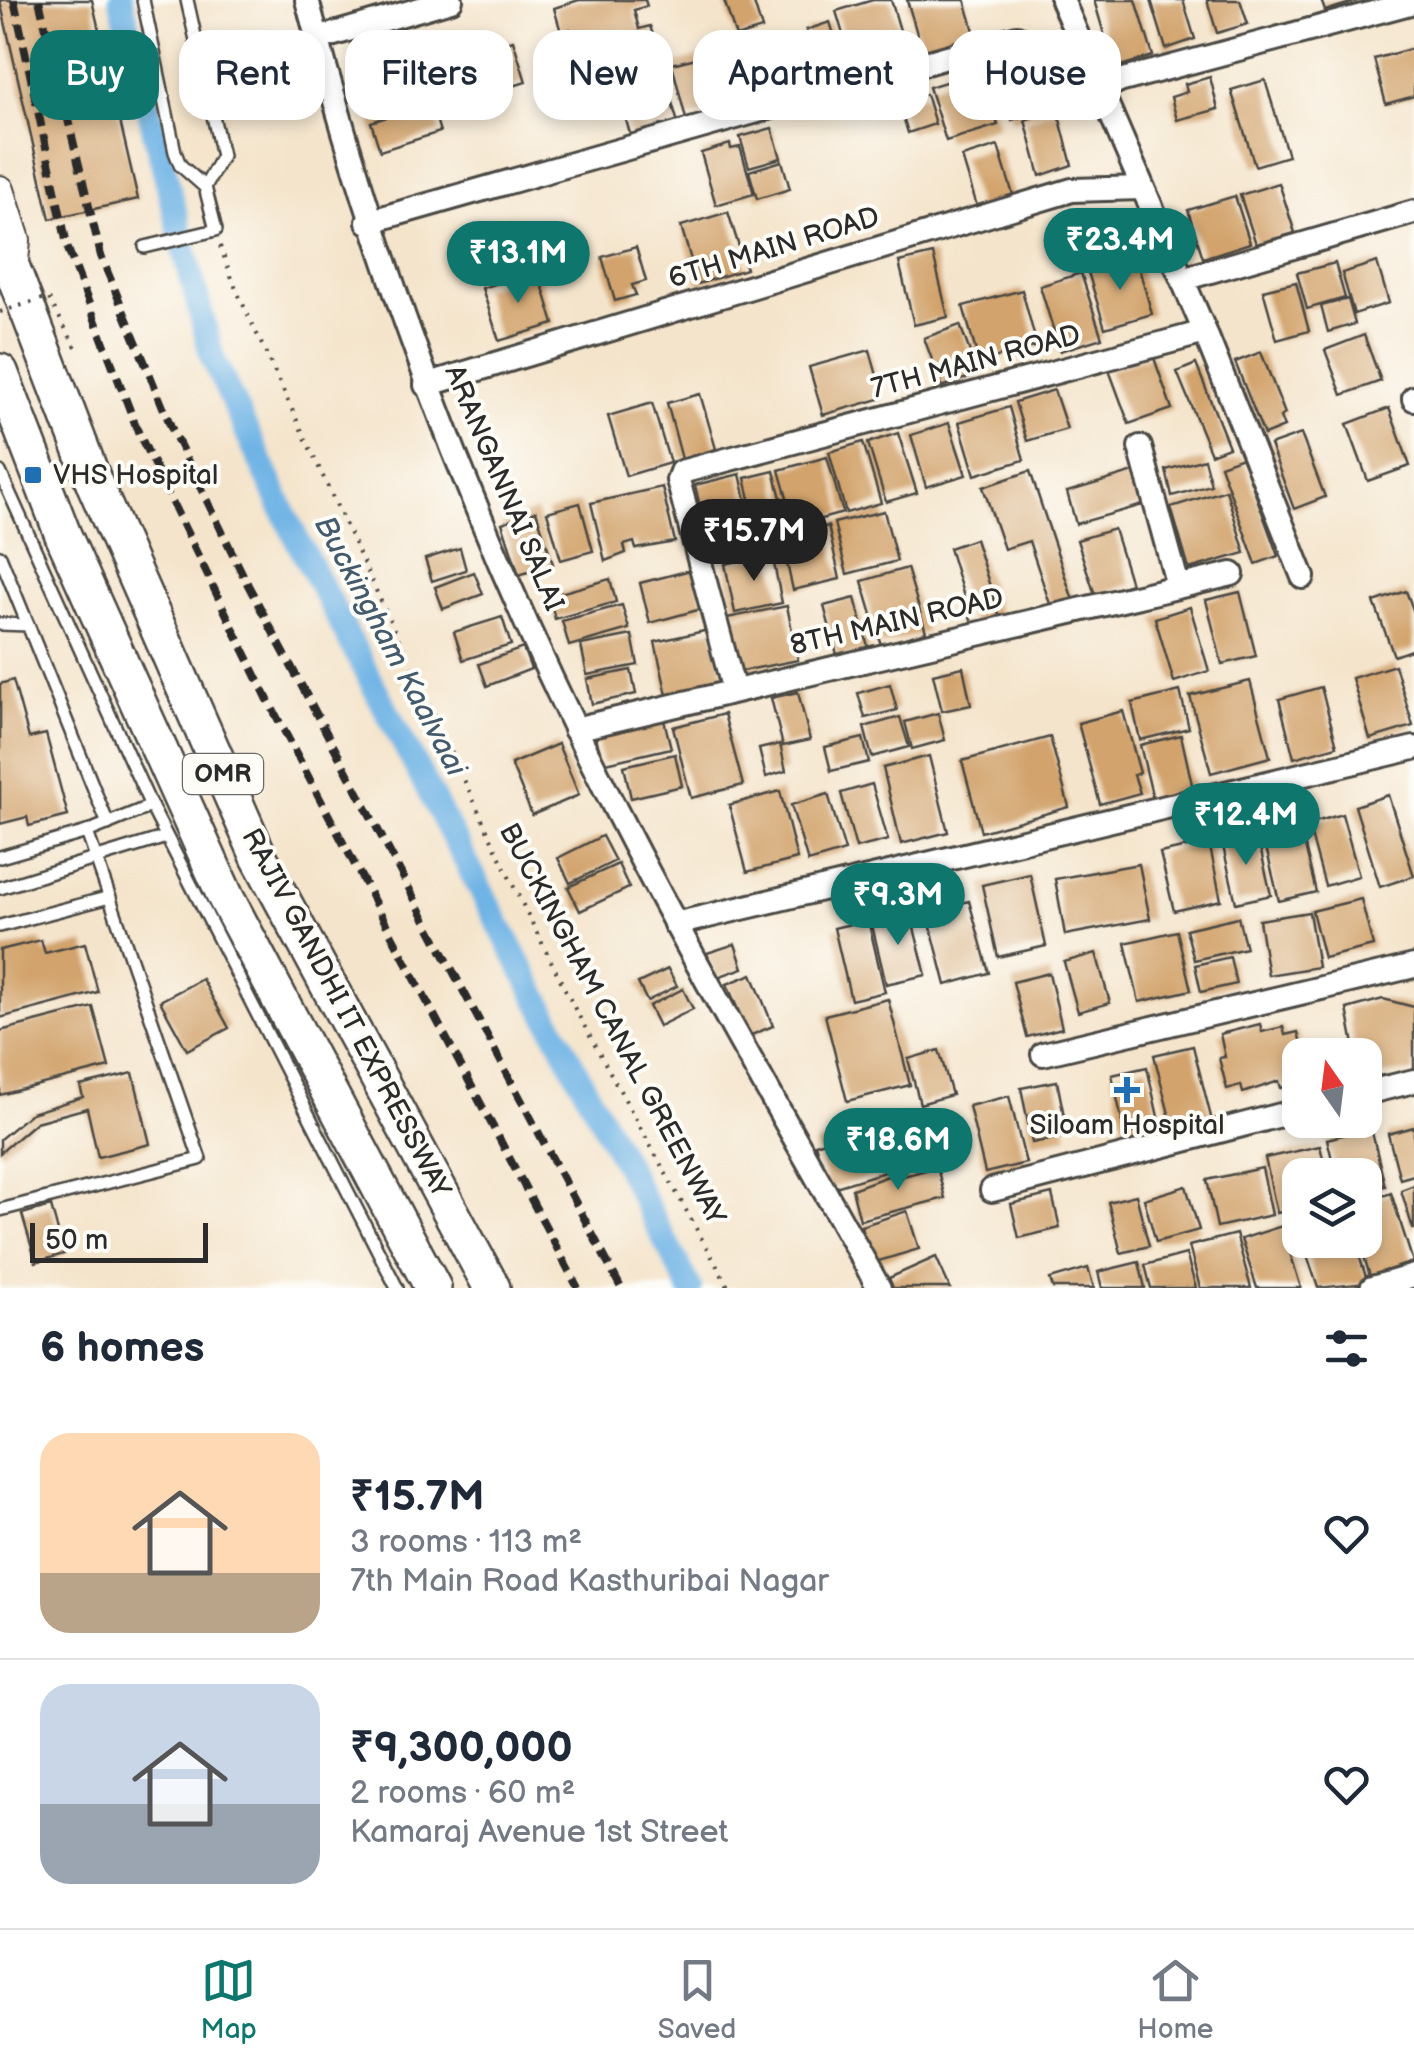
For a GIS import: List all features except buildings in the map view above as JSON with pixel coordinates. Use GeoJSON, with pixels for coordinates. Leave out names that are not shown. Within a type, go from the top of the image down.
{"type":"FeatureCollection","features":[{"type":"Feature","properties":{"kind":"main road","name":"RAJIV GANDHI IT EXPRESSWAY"},"geometry":{"type":"LineString","coordinates":[[0,237],[6,264],[94,485],[259,856],[492,1288]]}},
{"type":"Feature","properties":{"kind":"main road","name":"RAJIV GANDHI IT EXPRESSWAY"},"geometry":{"type":"LineString","coordinates":[[0,372],[63,535],[226,898],[433,1288]]}},
{"type":"Feature","properties":{"kind":"street","name":"ARANGANNAI SALAI"},"geometry":{"type":"LineString","coordinates":[[306,0],[314,30]]}},
{"type":"Feature","properties":{"kind":"street"},"geometry":{"type":"LineString","coordinates":[[325,37],[451,0]]}},
{"type":"Feature","properties":{"kind":"street"},"geometry":{"type":"LineString","coordinates":[[1062,0],[1074,30]]}},
{"type":"Feature","properties":{"kind":"street"},"geometry":{"type":"LineString","coordinates":[[1121,81],[1414,2]]}},
{"type":"Feature","properties":{"kind":"street"},"geometry":{"type":"LineString","coordinates":[[368,222],[949,56]]}},
{"type":"Feature","properties":{"kind":"street","name":"ARANGANNAI SALAI"},"geometry":{"type":"LineString","coordinates":[[325,68],[368,222],[426,385],[575,728],[676,924],[879,1288]]}},
{"type":"Feature","properties":{"kind":"street"},"geometry":{"type":"LineString","coordinates":[[1112,120],[1183,279],[1303,577]]}},
{"type":"Feature","properties":{"kind":"street","name":"6TH MAIN ROAD"},"geometry":{"type":"LineString","coordinates":[[426,385],[1072,190],[1142,188]]}},
{"type":"Feature","properties":{"kind":"street"},"geometry":{"type":"LineString","coordinates":[[0,190],[16,240],[6,264]]}},
{"type":"Feature","properties":{"kind":"street"},"geometry":{"type":"LineString","coordinates":[[1183,279],[1414,212]]}},
{"type":"Feature","properties":{"kind":"street","name":"7TH MAIN ROAD"},"geometry":{"type":"LineString","coordinates":[[734,691],[678,480],[681,472],[1205,332]]}},
{"type":"Feature","properties":{"kind":"street"},"geometry":{"type":"LineString","coordinates":[[1140,448],[1178,586]]}},
{"type":"Feature","properties":{"kind":"street","name":"8TH MAIN ROAD"},"geometry":{"type":"LineString","coordinates":[[575,728],[1232,574]]}},
{"type":"Feature","properties":{"kind":"street"},"geometry":{"type":"LineString","coordinates":[[676,924],[1414,748]]}},
{"type":"Feature","properties":{"kind":"street"},"geometry":{"type":"LineString","coordinates":[[1043,1054],[1414,966]]}},
{"type":"Feature","properties":{"kind":"street"},"geometry":{"type":"LineString","coordinates":[[1382,1089],[1414,1081]]}},
{"type":"Feature","properties":{"kind":"street"},"geometry":{"type":"LineString","coordinates":[[992,1190],[1282,1115]]}},
{"type":"Feature","properties":{"kind":"street"},"geometry":{"type":"LineString","coordinates":[[1372,1288],[1414,1276]]}},
{"type":"Feature","properties":{"kind":"lane"},"geometry":{"type":"LineString","coordinates":[[143,0],[175,152],[180,165],[206,187]]}},
{"type":"Feature","properties":{"kind":"lane"},"geometry":{"type":"LineString","coordinates":[[145,247],[209,232],[206,187],[222,156],[187,0]]}},
{"type":"Feature","properties":{"kind":"lane"},"geometry":{"type":"LineString","coordinates":[[0,472],[150,806],[397,1288]]}},
{"type":"Feature","properties":{"kind":"lane"},"geometry":{"type":"LineString","coordinates":[[0,556],[108,824]]}},
{"type":"Feature","properties":{"kind":"lane"},"geometry":{"type":"LineString","coordinates":[[0,624],[28,625]]}},
{"type":"Feature","properties":{"kind":"lane"},"geometry":{"type":"LineString","coordinates":[[0,857],[87,832],[150,806]]}},
{"type":"Feature","properties":{"kind":"lane"},"geometry":{"type":"LineString","coordinates":[[0,1210],[200,1159],[87,832]]}},
{"type":"Feature","properties":{"kind":"lane"},"geometry":{"type":"LineString","coordinates":[[0,888],[166,837]]}},
{"type":"Feature","properties":{"kind":"lane"},"geometry":{"type":"LineString","coordinates":[[0,926],[110,898]]}},
{"type":"Feature","properties":{"kind":"path","name":"BUCKINGHAM CANAL GREENWAY"},"geometry":{"type":"LineString","coordinates":[[209,232],[511,881],[575,1009],[728,1288]]}},
{"type":"Feature","properties":{"kind":"path"},"geometry":{"type":"LineString","coordinates":[[0,312],[48,296],[79,353]]}},
{"type":"Feature","properties":{"kind":"waterway","name":"Buckingham Kaalvaai"},"geometry":{"type":"LineString","coordinates":[[121,0],[212,357],[297,540],[690,1288]]}},
{"type":"Feature","properties":{"kind":"railway"},"geometry":{"type":"LineString","coordinates":[[14,0],[68,249],[139,434],[269,702],[578,1288]]}},
{"type":"Feature","properties":{"kind":"railway"},"geometry":{"type":"LineString","coordinates":[[39,0],[101,256],[172,429],[248,585],[621,1288]]}},
{"type":"Feature","properties":{"kind":"place","name":"VHS Hospital"},"geometry":{"type":"Point","coordinates":[33,475]}},
{"type":"Feature","properties":{"kind":"place","name":"Siloam Hospital"},"geometry":{"type":"Point","coordinates":[1127,1090]}}]}
